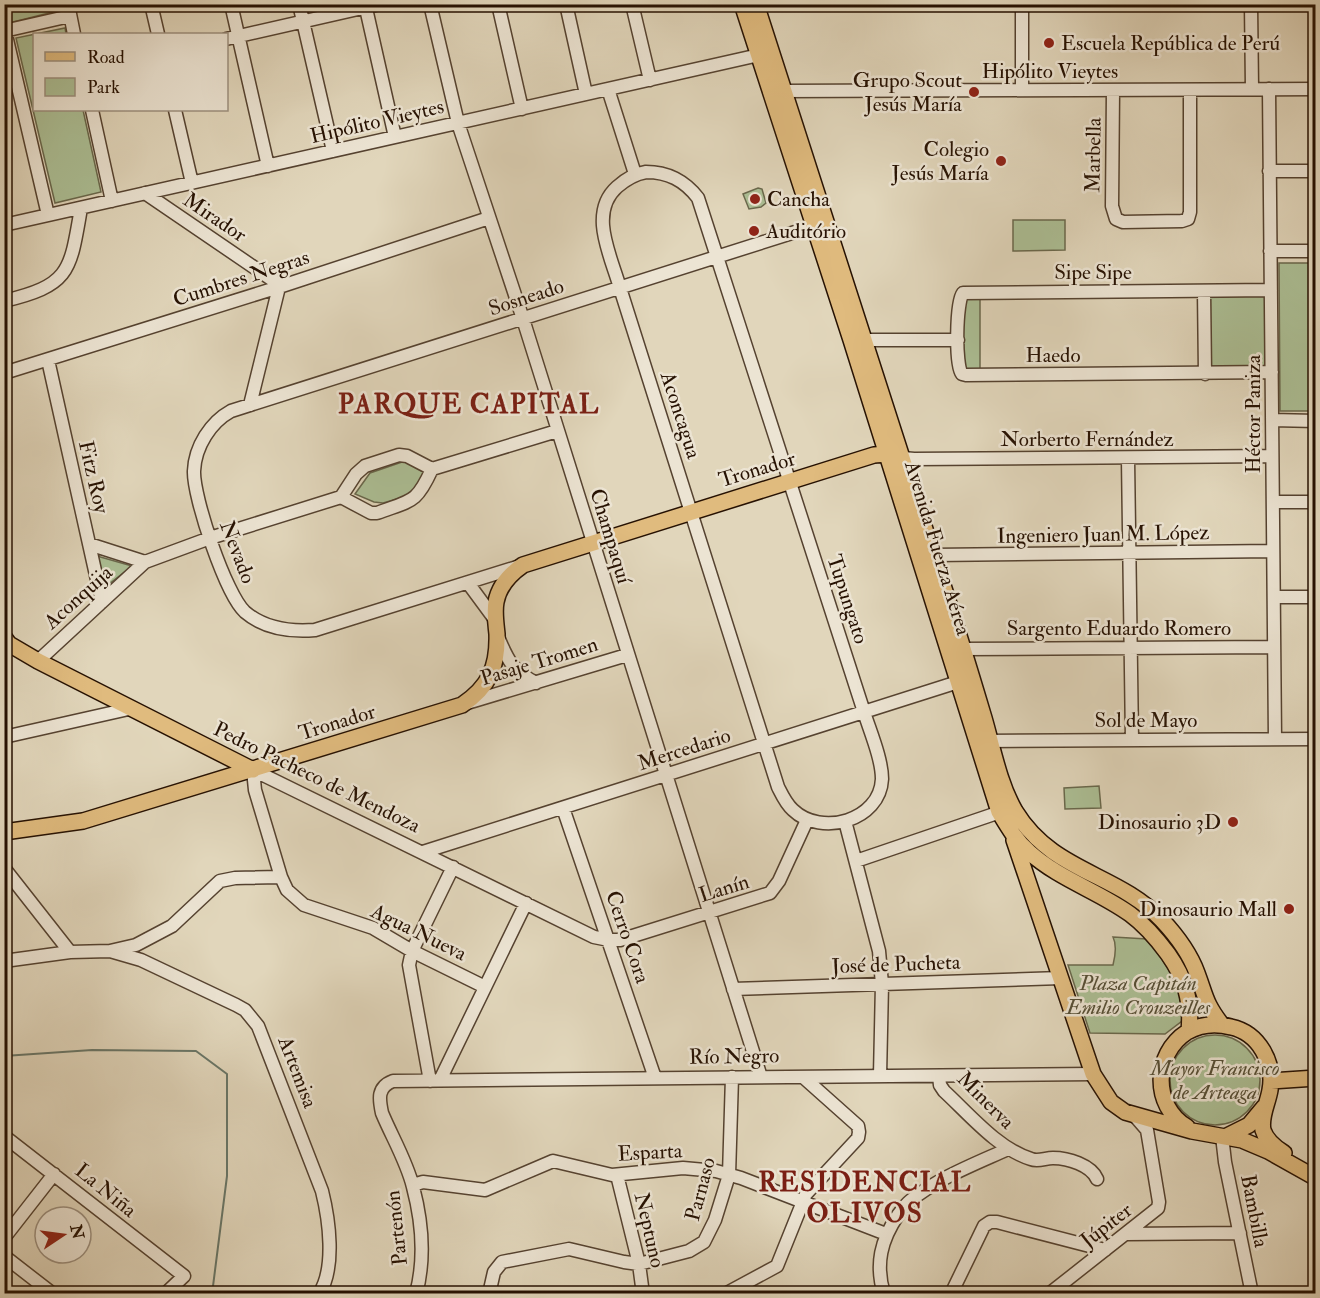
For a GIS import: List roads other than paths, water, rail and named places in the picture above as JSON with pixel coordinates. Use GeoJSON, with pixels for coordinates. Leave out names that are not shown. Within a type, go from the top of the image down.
{"type":"FeatureCollection","features":[{"type":"Feature","properties":{"kind":"main road","name":"Avenida Fuerza Aérea"},"geometry":{"type":"LineString","coordinates":[[742,4],[958,682],[1001,779],[1013,836],[1027,851],[1053,871],[1132,915],[1154,936],[1185,982],[1190,1008],[1189,1031]]}},
{"type":"Feature","properties":{"kind":"main road","name":"Avenida Fuerza Aérea"},"geometry":{"type":"LineString","coordinates":[[756,4],[934,555],[963,649],[984,742]]}},
{"type":"Feature","properties":{"kind":"main road","name":"Tronador"},"geometry":{"type":"LineString","coordinates":[[4,832],[83,821],[462,705],[483,688],[490,677],[495,664],[496,603],[499,593],[512,573],[523,565],[874,455],[886,454],[903,458]]}},
{"type":"Feature","properties":{"kind":"main road","name":"Pedro Pacheco de Mendoza"},"geometry":{"type":"LineString","coordinates":[[6,642],[38,661],[253,770]]}},
{"type":"Feature","properties":{"kind":"main road","name":"Avenida Fuerza Aérea"},"geometry":{"type":"LineString","coordinates":[[1006,810],[1056,855],[1132,896],[1162,921],[1186,952],[1197,973],[1205,1001],[1222,1025]]}},
{"type":"Feature","properties":{"kind":"main road"},"geometry":{"type":"LineString","coordinates":[[1013,836],[1093,1074],[1111,1102],[1125,1112],[1134,1115],[1258,1146],[1316,1178]]}},
{"type":"Feature","properties":{"kind":"main road"},"geometry":{"type":"LineString","coordinates":[[1192,1131],[1178,1120],[1166,1105],[1160,1082],[1165,1058],[1171,1047],[1189,1031],[1205,1025],[1236,1028],[1248,1034],[1258,1043],[1266,1055],[1270,1068],[1272,1082],[1262,1119],[1264,1133],[1278,1148],[1316,1178]]}},
{"type":"Feature","properties":{"kind":"main road"},"geometry":{"type":"LineString","coordinates":[[1272,1082],[1316,1078]]}},
{"type":"Feature","properties":{"kind":"main road"},"geometry":{"type":"LineString","coordinates":[[1225,1136],[1250,1125],[1260,1114],[1267,1101]]}},
{"type":"Feature","properties":{"kind":"street"},"geometry":{"type":"LineString","coordinates":[[151,4],[158,33]]}},
{"type":"Feature","properties":{"kind":"street"},"geometry":{"type":"LineString","coordinates":[[231,4],[232,38],[268,166]]}},
{"type":"Feature","properties":{"kind":"street"},"geometry":{"type":"LineString","coordinates":[[299,4],[333,151]]}},
{"type":"Feature","properties":{"kind":"street"},"geometry":{"type":"LineString","coordinates":[[232,38],[380,4]]}},
{"type":"Feature","properties":{"kind":"street","name":"Champaquí"},"geometry":{"type":"LineString","coordinates":[[430,4],[458,123],[523,319],[761,1077]]}},
{"type":"Feature","properties":{"kind":"street"},"geometry":{"type":"LineString","coordinates":[[498,4],[522,108]]}},
{"type":"Feature","properties":{"kind":"street"},"geometry":{"type":"LineString","coordinates":[[566,4],[586,94]]}},
{"type":"Feature","properties":{"kind":"street"},"geometry":{"type":"LineString","coordinates":[[632,4],[650,80]]}},
{"type":"Feature","properties":{"kind":"street"},"geometry":{"type":"LineString","coordinates":[[1022,4],[1022,90]]}},
{"type":"Feature","properties":{"kind":"street"},"geometry":{"type":"LineString","coordinates":[[1251,4],[1252,89]]}},
{"type":"Feature","properties":{"kind":"street"},"geometry":{"type":"LineString","coordinates":[[365,6],[395,137]]}},
{"type":"Feature","properties":{"kind":"street"},"geometry":{"type":"LineString","coordinates":[[48,215],[5,31],[69,10],[74,33]]}},
{"type":"Feature","properties":{"kind":"street","name":"Hipólito Vieytes"},"geometry":{"type":"LineString","coordinates":[[4,225],[759,55]]}},
{"type":"Feature","properties":{"kind":"street"},"geometry":{"type":"LineString","coordinates":[[768,84],[784,91]]}},
{"type":"Feature","properties":{"kind":"street"},"geometry":{"type":"LineString","coordinates":[[608,89],[634,174]]}},
{"type":"Feature","properties":{"kind":"street","name":"Héctor Paniza"},"geometry":{"type":"LineString","coordinates":[[1269,89],[1275,739]]}},
{"type":"Feature","properties":{"kind":"street","name":"Hipólito Vieytes"},"geometry":{"type":"LineString","coordinates":[[784,91],[1316,89]]}},
{"type":"Feature","properties":{"kind":"street","name":"Marbella"},"geometry":{"type":"LineString","coordinates":[[1113,90],[1112,206],[1116,219],[1135,222],[1188,219],[1190,212],[1190,90]]}},
{"type":"Feature","properties":{"kind":"street"},"geometry":{"type":"LineString","coordinates":[[92,111],[112,201]]}},
{"type":"Feature","properties":{"kind":"street"},"geometry":{"type":"LineString","coordinates":[[175,111],[192,183]]}},
{"type":"Feature","properties":{"kind":"street"},"geometry":{"type":"LineString","coordinates":[[1269,171],[1316,171]]}},
{"type":"Feature","properties":{"kind":"street","name":"Tupungato"},"geometry":{"type":"LineString","coordinates":[[634,174],[655,172],[669,175],[681,180],[698,198],[880,767],[882,779],[876,800],[868,809],[845,821]]}},
{"type":"Feature","properties":{"kind":"street","name":"Aconcagua"},"geometry":{"type":"LineString","coordinates":[[634,174],[606,200],[603,209],[603,230],[778,787],[793,811],[807,820]]}},
{"type":"Feature","properties":{"kind":"street","name":"Mirador"},"geometry":{"type":"LineString","coordinates":[[145,193],[274,281],[279,287]]}},
{"type":"Feature","properties":{"kind":"street"},"geometry":{"type":"LineString","coordinates":[[4,301],[35,294],[62,275],[73,253],[81,207]]}},
{"type":"Feature","properties":{"kind":"street","name":"Cumbres Negras"},"geometry":{"type":"LineString","coordinates":[[4,373],[489,218]]}},
{"type":"Feature","properties":{"kind":"street","name":"Sosneado"},"geometry":{"type":"LineString","coordinates":[[250,405],[814,226]]}},
{"type":"Feature","properties":{"kind":"street"},"geometry":{"type":"LineString","coordinates":[[1270,251],[1316,250]]}},
{"type":"Feature","properties":{"kind":"street"},"geometry":{"type":"LineString","coordinates":[[250,405],[279,287]]}},
{"type":"Feature","properties":{"kind":"street","name":"Sipe Sipe"},"geometry":{"type":"LineString","coordinates":[[958,340],[959,300],[963,293],[1271,290]]}},
{"type":"Feature","properties":{"kind":"street"},"geometry":{"type":"LineString","coordinates":[[1204,291],[1204,374]]}},
{"type":"Feature","properties":{"kind":"street"},"geometry":{"type":"LineString","coordinates":[[866,340],[958,340]]}},
{"type":"Feature","properties":{"kind":"street","name":"Haedo"},"geometry":{"type":"LineString","coordinates":[[958,340],[959,368],[962,374],[966,375],[1272,372]]}},
{"type":"Feature","properties":{"kind":"street","name":"Fitz Roy"},"geometry":{"type":"LineString","coordinates":[[48,360],[102,602]]}},
{"type":"Feature","properties":{"kind":"street","name":"Nevado"},"geometry":{"type":"LineString","coordinates":[[250,405],[231,411],[216,420],[197,453],[194,469],[194,485],[210,538],[237,604],[247,614],[281,630],[315,630],[468,583]]}},
{"type":"Feature","properties":{"kind":"street"},"geometry":{"type":"LineString","coordinates":[[1272,420],[1316,421]]}},
{"type":"Feature","properties":{"kind":"street"},"geometry":{"type":"LineString","coordinates":[[432,469],[423,489],[415,499],[377,513],[371,513],[341,497],[360,469],[399,455],[407,456],[432,469],[557,430]]}},
{"type":"Feature","properties":{"kind":"street","name":"Norberto Fernández"},"geometry":{"type":"LineString","coordinates":[[903,458],[1128,459],[1272,456]]}},
{"type":"Feature","properties":{"kind":"street"},"geometry":{"type":"LineString","coordinates":[[1128,459],[1132,740]]}},
{"type":"Feature","properties":{"kind":"street","name":"Aconquija"},"geometry":{"type":"LineString","coordinates":[[38,661],[145,562],[210,538],[341,497]]}},
{"type":"Feature","properties":{"kind":"street"},"geometry":{"type":"LineString","coordinates":[[1273,502],[1316,502]]}},
{"type":"Feature","properties":{"kind":"street","name":"Aconquija"},"geometry":{"type":"LineString","coordinates":[[89,544],[145,562]]}},
{"type":"Feature","properties":{"kind":"street","name":"Ingeniero Juan M. López"},"geometry":{"type":"LineString","coordinates":[[934,555],[1273,551]]}},
{"type":"Feature","properties":{"kind":"street","name":"Tronador"},"geometry":{"type":"LineString","coordinates":[[468,583],[523,565]]}},
{"type":"Feature","properties":{"kind":"street"},"geometry":{"type":"LineString","coordinates":[[468,583],[496,628],[508,661],[515,670],[536,683]]}},
{"type":"Feature","properties":{"kind":"street"},"geometry":{"type":"LineString","coordinates":[[1274,597],[1316,597]]}},
{"type":"Feature","properties":{"kind":"street","name":"Sargento Eduardo Romero"},"geometry":{"type":"LineString","coordinates":[[963,649],[1274,647]]}},
{"type":"Feature","properties":{"kind":"street","name":"Pasaje Tromen"},"geometry":{"type":"LineString","coordinates":[[462,705],[627,655]]}},
{"type":"Feature","properties":{"kind":"street","name":"Mercedario"},"geometry":{"type":"LineString","coordinates":[[423,852],[958,682]]}},
{"type":"Feature","properties":{"kind":"street"},"geometry":{"type":"LineString","coordinates":[[4,737],[133,708]]}},
{"type":"Feature","properties":{"kind":"street","name":"Sol de Mayo"},"geometry":{"type":"LineString","coordinates":[[984,742],[1316,739]]}},
{"type":"Feature","properties":{"kind":"street","name":"Pedro Pacheco de Mendoza"},"geometry":{"type":"LineString","coordinates":[[253,770],[594,937],[609,940]]}},
{"type":"Feature","properties":{"kind":"street","name":"Agua Nueva"},"geometry":{"type":"LineString","coordinates":[[253,770],[255,790],[287,890],[304,905],[373,928],[412,951],[485,987]]}},
{"type":"Feature","properties":{"kind":"street","name":"Cerro Cora"},"geometry":{"type":"LineString","coordinates":[[563,808],[655,1078]]}},
{"type":"Feature","properties":{"kind":"street"},"geometry":{"type":"LineString","coordinates":[[856,861],[1006,810]]}},
{"type":"Feature","properties":{"kind":"street"},"geometry":{"type":"LineString","coordinates":[[807,820],[827,824],[845,821],[879,951],[882,984],[880,1076]]}},
{"type":"Feature","properties":{"kind":"street","name":"Lanín"},"geometry":{"type":"LineString","coordinates":[[609,940],[620,940],[770,893],[779,881],[807,820]]}},
{"type":"Feature","properties":{"kind":"street"},"geometry":{"type":"LineString","coordinates":[[435,1080],[410,965],[412,951],[453,867]]}},
{"type":"Feature","properties":{"kind":"street"},"geometry":{"type":"LineString","coordinates":[[4,868],[70,952]]}},
{"type":"Feature","properties":{"kind":"street"},"geometry":{"type":"LineString","coordinates":[[4,961],[70,952],[110,951],[136,945],[162,932],[180,918],[214,884],[225,878],[281,877]]}},
{"type":"Feature","properties":{"kind":"street"},"geometry":{"type":"LineString","coordinates":[[435,1080],[485,987],[526,903]]}},
{"type":"Feature","properties":{"kind":"street","name":"Artemisa"},"geometry":{"type":"LineString","coordinates":[[110,951],[141,960],[236,1005],[245,1010],[258,1026],[322,1191],[326,1210],[328,1262],[327,1277],[319,1293]]}},
{"type":"Feature","properties":{"kind":"street","name":"José de Pucheta"},"geometry":{"type":"LineString","coordinates":[[733,989],[1061,978]]}},
{"type":"Feature","properties":{"kind":"street","name":"Río Negro"},"geometry":{"type":"LineString","coordinates":[[380,1092],[386,1084],[393,1081],[1093,1074]]}},
{"type":"Feature","properties":{"kind":"street","name":"Minerva"},"geometry":{"type":"LineString","coordinates":[[939,1076],[940,1085],[944,1091],[1008,1149],[1033,1160],[1054,1158],[1075,1162],[1093,1172],[1097,1179]]}},
{"type":"Feature","properties":{"kind":"street","name":"Parnaso"},"geometry":{"type":"LineString","coordinates":[[639,1264],[689,1251],[704,1242],[715,1220],[729,1174],[732,1077]]}},
{"type":"Feature","properties":{"kind":"street"},"geometry":{"type":"LineString","coordinates":[[725,1293],[777,1266],[810,1190],[858,1138],[860,1132],[858,1126],[803,1077]]}},
{"type":"Feature","properties":{"kind":"street","name":"Partenón"},"geometry":{"type":"LineString","coordinates":[[380,1092],[382,1113],[413,1185],[422,1262],[416,1293]]}},
{"type":"Feature","properties":{"kind":"street","name":"Júpiter"},"geometry":{"type":"LineString","coordinates":[[1049,1293],[1158,1208],[1149,1137],[1144,1125],[1134,1115]]}},
{"type":"Feature","properties":{"kind":"street"},"geometry":{"type":"LineString","coordinates":[[1149,1137],[1154,1127],[1162,1122]]}},
{"type":"Feature","properties":{"kind":"street","name":"La Niña"},"geometry":{"type":"LineString","coordinates":[[4,1136],[184,1276],[165,1293]]}},
{"type":"Feature","properties":{"kind":"street","name":"Bambilla"},"geometry":{"type":"LineString","coordinates":[[1225,1136],[1252,1293]]}},
{"type":"Feature","properties":{"kind":"street","name":"Minerva"},"geometry":{"type":"LineString","coordinates":[[884,1293],[879,1263],[886,1234],[907,1203],[958,1172],[1008,1149]]}},
{"type":"Feature","properties":{"kind":"street","name":"Esparta"},"geometry":{"type":"LineString","coordinates":[[413,1185],[423,1182],[485,1190],[553,1161],[617,1175],[670,1168],[716,1171],[886,1234]]}},
{"type":"Feature","properties":{"kind":"street"},"geometry":{"type":"LineString","coordinates":[[4,1238],[54,1174]]}},
{"type":"Feature","properties":{"kind":"street","name":"Neptuno"},"geometry":{"type":"LineString","coordinates":[[617,1175],[639,1264],[643,1293]]}},
{"type":"Feature","properties":{"kind":"street"},"geometry":{"type":"LineString","coordinates":[[951,1293],[984,1226],[990,1222],[1105,1250]]}},
{"type":"Feature","properties":{"kind":"street"},"geometry":{"type":"LineString","coordinates":[[1126,1234],[1240,1233]]}},
{"type":"Feature","properties":{"kind":"street"},"geometry":{"type":"LineString","coordinates":[[489,1293],[494,1272],[502,1262],[569,1249],[639,1264]]}},
{"type":"Feature","properties":{"kind":"street"},"geometry":{"type":"LineString","coordinates":[[4,1256],[53,1293]]}},
{"type":"Feature","properties":{"kind":"waterway"},"geometry":{"type":"LineString","coordinates":[[4,1056],[92,1050],[196,1051],[227,1074],[227,1176],[212,1294]]}},
{"type":"Feature","properties":{"kind":"place","name":"Escuela República de Perú"},"geometry":{"type":"Point","coordinates":[1049,43]}},
{"type":"Feature","properties":{"kind":"place","name":"Grupo Scout Jesús María"},"geometry":{"type":"Point","coordinates":[974,92]}},
{"type":"Feature","properties":{"kind":"place","name":"Colegio Jesús María"},"geometry":{"type":"Point","coordinates":[1001,161]}},
{"type":"Feature","properties":{"kind":"place","name":"Cancha"},"geometry":{"type":"Point","coordinates":[755,199]}},
{"type":"Feature","properties":{"kind":"place","name":"Auditório"},"geometry":{"type":"Point","coordinates":[754,231]}},
{"type":"Feature","properties":{"kind":"place","name":"Dinosaurio 3D"},"geometry":{"type":"Point","coordinates":[1233,822]}},
{"type":"Feature","properties":{"kind":"place","name":"Dinosaurio Mall"},"geometry":{"type":"Point","coordinates":[1289,909]}},
{"type":"Feature","properties":{"kind":"district","name":"PARQUE CAPITAL"},"geometry":{"type":"Point","coordinates":[469,404]}},
{"type":"Feature","properties":{"kind":"district","name":"RESIDENCIAL OLIVOS"},"geometry":{"type":"Point","coordinates":[865,1198]}},
{"type":"Feature","properties":{"kind":"park label","name":"Plaza Capitán Emilio Crouzeilles"},"geometry":{"type":"Point","coordinates":[1138,995]}},
{"type":"Feature","properties":{"kind":"park label","name":"Mayor Francisco de Arteaga"},"geometry":{"type":"Point","coordinates":[1215,1080]}}]}
